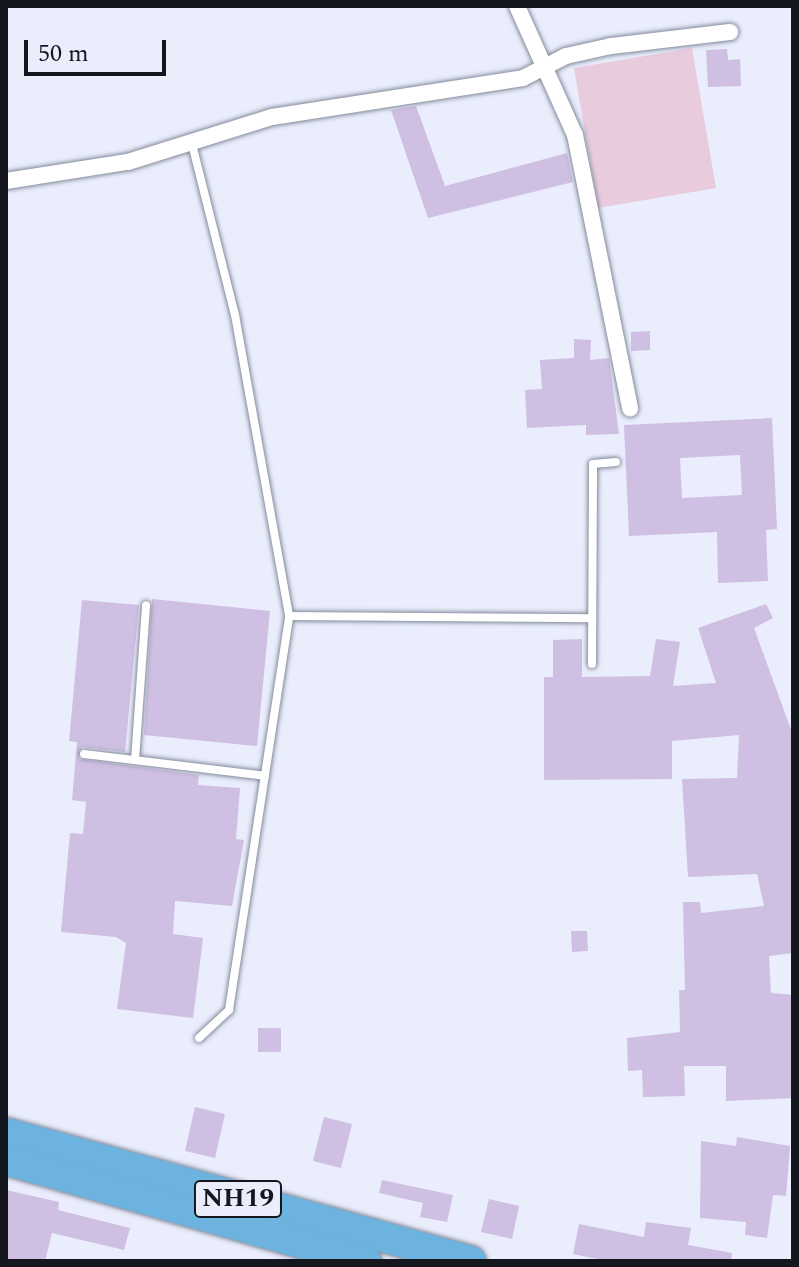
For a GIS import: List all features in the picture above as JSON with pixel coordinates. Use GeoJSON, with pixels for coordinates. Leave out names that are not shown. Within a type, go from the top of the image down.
{"type":"FeatureCollection","features":[{"type":"Feature","properties":{"kind":"highway","name":"NH19"},"geometry":{"type":"LineString","coordinates":[[6,1133],[130,1181],[366,1252],[471,1261]]}},
{"type":"Feature","properties":{"kind":"highway","name":"NH19"},"geometry":{"type":"LineString","coordinates":[[6,1160],[130,1181]]}},
{"type":"Feature","properties":{"kind":"street"},"geometry":{"type":"LineString","coordinates":[[517,6],[575,135],[630,409]]}},
{"type":"Feature","properties":{"kind":"street"},"geometry":{"type":"LineString","coordinates":[[6,181],[128,162],[272,117],[523,78],[566,56],[611,46],[730,32]]}},
{"type":"Feature","properties":{"kind":"lane"},"geometry":{"type":"LineString","coordinates":[[192,144],[235,315],[289,616],[229,1010],[199,1038]]}},
{"type":"Feature","properties":{"kind":"lane"},"geometry":{"type":"LineString","coordinates":[[592,664],[593,464],[616,462]]}},
{"type":"Feature","properties":{"kind":"lane"},"geometry":{"type":"LineString","coordinates":[[135,760],[146,605]]}},
{"type":"Feature","properties":{"kind":"lane"},"geometry":{"type":"LineString","coordinates":[[289,616],[592,618]]}},
{"type":"Feature","properties":{"kind":"lane"},"geometry":{"type":"LineString","coordinates":[[84,754],[265,776]]}},
{"type":"Feature","properties":{"kind":"shaded area"},"geometry":{"type":"Polygon","coordinates":[[[692,48],[716,188],[598,208],[574,68],[692,48]]]}},
{"type":"Feature","properties":{"kind":"building"},"geometry":{"type":"Polygon","coordinates":[[[727,49],[728,60],[740,59],[741,86],[708,87],[706,50],[727,49]]]}},
{"type":"Feature","properties":{"kind":"building"},"geometry":{"type":"Polygon","coordinates":[[[416,106],[445,186],[567,153],[573,182],[428,218],[391,110],[416,106]]]}},
{"type":"Feature","properties":{"kind":"building"},"geometry":{"type":"Polygon","coordinates":[[[650,331],[650,350],[631,351],[631,332],[650,331]]]}},
{"type":"Feature","properties":{"kind":"building"},"geometry":{"type":"Polygon","coordinates":[[[574,339],[591,340],[590,360],[609,358],[619,434],[586,435],[586,425],[527,428],[525,390],[542,389],[540,360],[574,358],[574,339]]]}},
{"type":"Feature","properties":{"kind":"building"},"geometry":{"type":"Polygon","coordinates":[[[772,418],[777,529],[766,530],[768,581],[718,583],[717,532],[629,536],[624,425],[772,418]],[[740,455],[680,458],[682,498],[742,495],[740,455]]]}},
{"type":"Feature","properties":{"kind":"building"},"geometry":{"type":"Polygon","coordinates":[[[152,599],[270,611],[257,746],[144,735],[152,599]]]}},
{"type":"Feature","properties":{"kind":"building"},"geometry":{"type":"Polygon","coordinates":[[[82,600],[139,605],[125,752],[82,747],[79,759],[199,775],[198,785],[240,788],[236,839],[244,840],[232,906],[175,901],[173,934],[203,938],[193,1018],[117,1009],[126,943],[116,937],[61,932],[70,833],[83,834],[86,802],[72,800],[77,742],[69,741],[82,600]]]}},
{"type":"Feature","properties":{"kind":"building"},"geometry":{"type":"Polygon","coordinates":[[[766,604],[773,618],[754,628],[793,735],[793,953],[769,956],[771,993],[793,995],[793,1098],[726,1101],[726,1066],[684,1066],[685,1096],[643,1097],[642,1070],[628,1071],[627,1038],[680,1032],[679,990],[685,990],[683,902],[700,902],[701,913],[764,906],[757,874],[688,877],[682,779],[737,778],[739,735],[672,741],[672,779],[544,780],[544,677],[553,677],[553,640],[582,639],[582,677],[650,676],[656,639],[680,642],[673,686],[716,683],[698,628],[766,604]]]}},
{"type":"Feature","properties":{"kind":"building"},"geometry":{"type":"Polygon","coordinates":[[[571,931],[587,931],[588,951],[572,952],[571,931]]]}},
{"type":"Feature","properties":{"kind":"building"},"geometry":{"type":"Polygon","coordinates":[[[258,1028],[281,1028],[281,1052],[258,1052],[258,1028]]]}},
{"type":"Feature","properties":{"kind":"building"},"geometry":{"type":"Polygon","coordinates":[[[195,1107],[225,1114],[215,1158],[185,1151],[195,1107]]]}},
{"type":"Feature","properties":{"kind":"building"},"geometry":{"type":"Polygon","coordinates":[[[324,1117],[352,1124],[341,1168],[313,1161],[324,1117]]]}},
{"type":"Feature","properties":{"kind":"building"},"geometry":{"type":"Polygon","coordinates":[[[737,1137],[790,1146],[786,1196],[773,1195],[767,1238],[745,1235],[746,1222],[700,1218],[701,1141],[736,1146],[737,1137]]]}},
{"type":"Feature","properties":{"kind":"building"},"geometry":{"type":"Polygon","coordinates":[[[382,1180],[453,1195],[447,1222],[420,1217],[423,1203],[379,1193],[382,1180]]]}},
{"type":"Feature","properties":{"kind":"building"},"geometry":{"type":"Polygon","coordinates":[[[6,1190],[59,1202],[58,1210],[130,1228],[124,1250],[52,1233],[45,1261],[6,1261],[6,1190]]]}},
{"type":"Feature","properties":{"kind":"building"},"geometry":{"type":"Polygon","coordinates":[[[489,1199],[519,1206],[512,1239],[481,1232],[489,1199]]]}},
{"type":"Feature","properties":{"kind":"building"},"geometry":{"type":"Polygon","coordinates":[[[646,1222],[691,1228],[688,1245],[732,1253],[731,1261],[607,1261],[573,1254],[579,1224],[644,1237],[646,1222]]]}}]}
